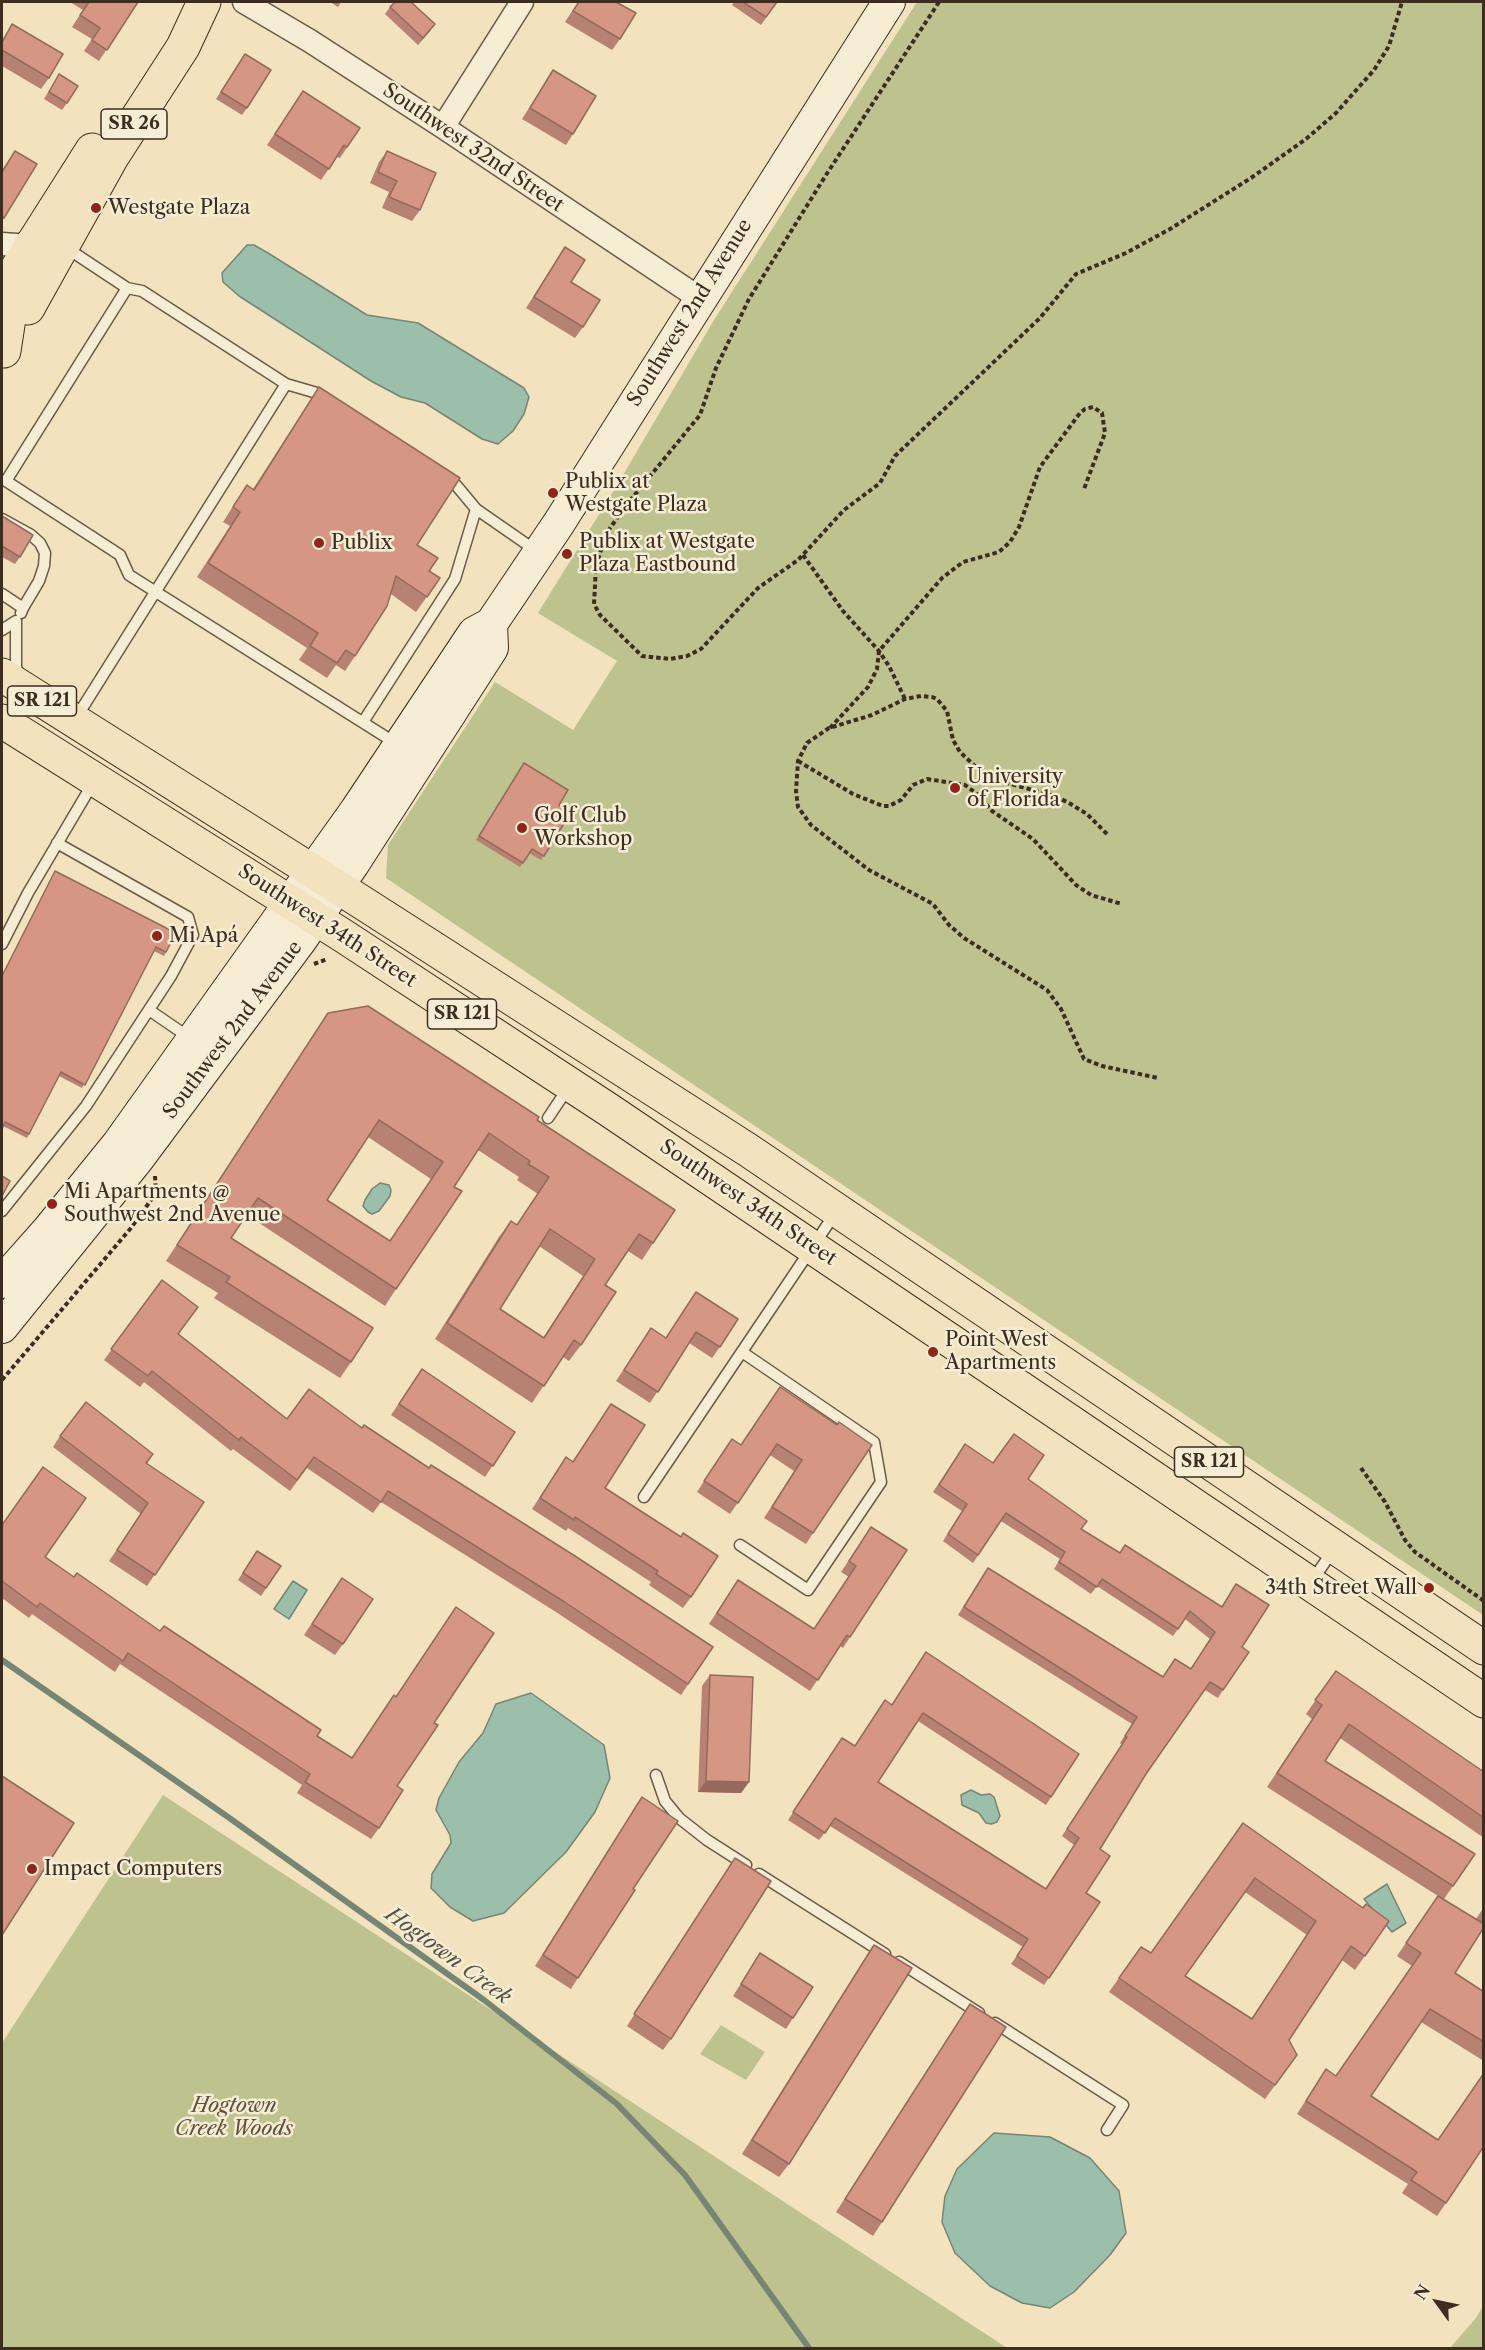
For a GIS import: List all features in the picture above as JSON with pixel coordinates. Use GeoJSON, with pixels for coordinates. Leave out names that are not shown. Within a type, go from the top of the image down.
{"type":"FeatureCollection","features":[{"type":"Feature","properties":{"kind":"main road","name":"SR 26"},"geometry":{"type":"LineString","coordinates":[[2,292],[39,240],[112,120],[168,39],[198,2]]}},
{"type":"Feature","properties":{"kind":"main road","name":"SR 26"},"geometry":{"type":"LineString","coordinates":[[39,240],[112,157],[183,47],[204,2]]}},
{"type":"Feature","properties":{"kind":"main road","name":"Southwest 2nd Avenue"},"geometry":{"type":"LineString","coordinates":[[325,879],[357,809],[474,633],[491,624],[539,553],[889,2]]}},
{"type":"Feature","properties":{"kind":"main road"},"geometry":{"type":"LineString","coordinates":[[3,354],[9,318],[33,276],[39,240]]}},
{"type":"Feature","properties":{"kind":"main road","name":"Southwest 2nd Avenue"},"geometry":{"type":"LineString","coordinates":[[2,1326],[137,1160],[303,910],[492,648],[491,624]]}},
{"type":"Feature","properties":{"kind":"main road","name":"Southwest 34th Street"},"geometry":{"type":"LineString","coordinates":[[13,682],[325,879],[838,1210],[1484,1648]]}},
{"type":"Feature","properties":{"kind":"main road","name":"Southwest 34th Street"},"geometry":{"type":"LineString","coordinates":[[2,721],[303,910],[570,1084],[1484,1701]]}},
{"type":"Feature","properties":{"kind":"main road","name":"Southwest 2nd Avenue"},"geometry":{"type":"LineString","coordinates":[[2,1282],[49,1229],[118,1144],[193,1040],[303,910]]}},
{"type":"Feature","properties":{"kind":"street","name":"Southwest 32nd Street"},"geometry":{"type":"LineString","coordinates":[[244,2],[310,41],[443,127],[699,298]]}},
{"type":"Feature","properties":{"kind":"street"},"geometry":{"type":"LineString","coordinates":[[443,127],[522,2]]}},
{"type":"Feature","properties":{"kind":"lane"},"geometry":{"type":"LineString","coordinates":[[39,240],[127,288],[142,291],[286,384],[317,393],[337,406]]}},
{"type":"Feature","properties":{"kind":"lane"},"geometry":{"type":"LineString","coordinates":[[127,288],[6,481],[120,555],[129,575],[399,745]]}},
{"type":"Feature","properties":{"kind":"lane"},"geometry":{"type":"LineString","coordinates":[[74,721],[286,384]]}},
{"type":"Feature","properties":{"kind":"lane"},"geometry":{"type":"LineString","coordinates":[[436,471],[456,485],[476,509],[539,553]]}},
{"type":"Feature","properties":{"kind":"lane"},"geometry":{"type":"LineString","coordinates":[[363,722],[455,579],[476,509]]}},
{"type":"Feature","properties":{"kind":"lane"},"geometry":{"type":"LineString","coordinates":[[2,519],[31,535],[40,543],[45,554],[39,581],[24,608],[16,621],[2,630]]}},
{"type":"Feature","properties":{"kind":"lane"},"geometry":{"type":"LineString","coordinates":[[2,594],[24,608]]}},
{"type":"Feature","properties":{"kind":"lane"},"geometry":{"type":"LineString","coordinates":[[13,682],[16,667],[16,621]]}},
{"type":"Feature","properties":{"kind":"lane"},"geometry":{"type":"LineString","coordinates":[[2,944],[57,843],[95,780]]}},
{"type":"Feature","properties":{"kind":"lane"},"geometry":{"type":"LineString","coordinates":[[2,1211],[86,1106],[150,1010],[193,935],[188,917],[57,843]]}},
{"type":"Feature","properties":{"kind":"lane"},"geometry":{"type":"LineString","coordinates":[[150,1010],[193,1040]]}},
{"type":"Feature","properties":{"kind":"lane"},"geometry":{"type":"LineString","coordinates":[[548,1118],[570,1084]]}},
{"type":"Feature","properties":{"kind":"lane"},"geometry":{"type":"LineString","coordinates":[[644,1497],[838,1210]]}},
{"type":"Feature","properties":{"kind":"lane"},"geometry":{"type":"LineString","coordinates":[[740,1545],[808,1590],[881,1482],[874,1442],[742,1352]]}},
{"type":"Feature","properties":{"kind":"lane"},"geometry":{"type":"LineString","coordinates":[[1311,1584],[1335,1548]]}},
{"type":"Feature","properties":{"kind":"lane"},"geometry":{"type":"LineString","coordinates":[[656,1775],[664,1801],[679,1818],[707,1840],[1124,2105],[1107,2130]]}},
{"type":"Feature","properties":{"kind":"path"},"geometry":{"type":"LineString","coordinates":[[939,2],[749,298],[716,368],[700,415],[624,508],[606,534],[596,566],[594,604],[600,615],[642,656],[660,659],[687,656],[700,649],[758,588],[803,555],[838,516],[880,483],[895,456],[1040,318],[1076,274],[1136,248],[1202,209],[1289,152],[1336,112],[1363,84],[1384,54],[1396,26],[1402,2]]}},
{"type":"Feature","properties":{"kind":"path"},"geometry":{"type":"LineString","coordinates":[[1084,489],[1105,433],[1102,413],[1093,407],[1080,413],[1040,467],[1019,527],[1010,542],[999,552],[963,562],[952,569],[922,599],[879,651],[877,669],[868,687],[829,728],[807,743],[798,761],[796,791],[798,807],[811,825],[869,870],[933,904],[949,925],[964,938],[1047,990],[1061,1009],[1084,1059],[1094,1064],[1158,1078]]}},
{"type":"Feature","properties":{"kind":"path"},"geometry":{"type":"LineString","coordinates":[[803,555],[848,618],[879,651],[905,699]]}},
{"type":"Feature","properties":{"kind":"path"},"geometry":{"type":"LineString","coordinates":[[829,728],[862,719],[905,699],[921,696],[937,699],[949,718],[956,746],[979,770],[1003,782],[1055,796],[1087,814],[1107,834]]}},
{"type":"Feature","properties":{"kind":"path"},"geometry":{"type":"LineString","coordinates":[[798,761],[853,794],[883,806],[889,806],[901,800],[913,785],[927,779],[965,785],[977,794],[992,811],[1033,839],[1076,885],[1091,895],[1122,904]]}},
{"type":"Feature","properties":{"kind":"path"},"geometry":{"type":"LineString","coordinates":[[2,1380],[94,1273],[156,1193]]}},
{"type":"Feature","properties":{"kind":"path"},"geometry":{"type":"LineString","coordinates":[[1361,1468],[1385,1502],[1405,1540],[1415,1552],[1484,1601]]}},
{"type":"Feature","properties":{"kind":"green space","name":"University of Florida"},"geometry":{"type":"Polygon","coordinates":[[[917,2],[1483,2],[1483,1615],[386,878],[388,845],[495,682],[573,730],[617,661],[538,613],[616,487],[714,320],[917,2]]]}},
{"type":"Feature","properties":{"kind":"green space","name":"Hogtown Creek Woods"},"geometry":{"type":"Polygon","coordinates":[[[163,1795],[1007,2348],[2,2348],[2,2043],[163,1795]]]}},
{"type":"Feature","properties":{"kind":"green space"},"geometry":{"type":"Polygon","coordinates":[[[721,2025],[765,2052],[746,2080],[700,2054],[721,2025]]]}},
{"type":"Feature","properties":{"kind":"green space"},"geometry":{"type":"Polygon","coordinates":[[[1483,2306],[1483,2348],[1450,2348],[1476,2318],[1483,2306]]]}},
{"type":"Feature","properties":{"kind":"shaded area"},"geometry":{"type":"Polygon","coordinates":[[[247,245],[254,245],[268,253],[367,315],[418,323],[524,388],[529,397],[524,414],[513,431],[498,444],[482,439],[425,403],[401,397],[371,381],[239,296],[223,282],[222,273],[247,245]]]}},
{"type":"Feature","properties":{"kind":"shaded area"},"geometry":{"type":"Polygon","coordinates":[[[380,1183],[389,1185],[390,1196],[379,1211],[372,1214],[363,1206],[372,1189],[380,1183]]]}},
{"type":"Feature","properties":{"kind":"shaded area"},"geometry":{"type":"Polygon","coordinates":[[[293,1581],[307,1590],[289,1619],[274,1609],[293,1581]]]}},
{"type":"Feature","properties":{"kind":"shaded area"},"geometry":{"type":"Polygon","coordinates":[[[531,1693],[604,1745],[610,1778],[595,1812],[566,1852],[504,1913],[473,1921],[450,1907],[431,1888],[432,1874],[451,1843],[450,1835],[436,1810],[439,1798],[459,1762],[483,1733],[496,1704],[531,1693]]]}},
{"type":"Feature","properties":{"kind":"shaded area"},"geometry":{"type":"Polygon","coordinates":[[[971,1790],[981,1795],[990,1794],[994,1797],[1000,1816],[997,1822],[986,1823],[979,1813],[962,1805],[961,1795],[971,1790]]]}},
{"type":"Feature","properties":{"kind":"shaded area"},"geometry":{"type":"Polygon","coordinates":[[[1387,1884],[1406,1923],[1392,1932],[1364,1899],[1387,1884]]]}},
{"type":"Feature","properties":{"kind":"shaded area"},"geometry":{"type":"Polygon","coordinates":[[[994,2133],[1050,2137],[1090,2158],[1119,2191],[1126,2233],[1110,2255],[1074,2292],[1050,2308],[1022,2303],[990,2286],[955,2253],[942,2222],[945,2196],[957,2169],[994,2133]]]}},
{"type":"Feature","properties":{"kind":"building"},"geometry":{"type":"Polygon","coordinates":[[[89,2],[138,2],[107,50],[92,40],[100,28],[80,15],[89,2]]]}},
{"type":"Feature","properties":{"kind":"building"},"geometry":{"type":"Polygon","coordinates":[[[395,2],[411,2],[435,24],[423,38],[390,7],[395,2]]]}},
{"type":"Feature","properties":{"kind":"building"},"geometry":{"type":"Polygon","coordinates":[[[579,2],[616,2],[636,13],[620,39],[573,11],[579,2]]]}},
{"type":"Feature","properties":{"kind":"building"},"geometry":{"type":"Polygon","coordinates":[[[743,2],[777,2],[766,17],[743,2]]]}},
{"type":"Feature","properties":{"kind":"building"},"geometry":{"type":"Polygon","coordinates":[[[12,24],[63,54],[49,78],[2,50],[2,43],[12,24]]]}},
{"type":"Feature","properties":{"kind":"building"},"geometry":{"type":"Polygon","coordinates":[[[245,54],[271,70],[247,108],[221,92],[245,54]]]}},
{"type":"Feature","properties":{"kind":"building"},"geometry":{"type":"Polygon","coordinates":[[[553,70],[596,96],[573,134],[530,108],[553,70]]]}},
{"type":"Feature","properties":{"kind":"building"},"geometry":{"type":"Polygon","coordinates":[[[59,74],[78,86],[67,103],[49,92],[59,74]]]}},
{"type":"Feature","properties":{"kind":"building"},"geometry":{"type":"Polygon","coordinates":[[[303,91],[360,128],[347,147],[344,145],[329,169],[275,134],[303,91]]]}},
{"type":"Feature","properties":{"kind":"building"},"geometry":{"type":"Polygon","coordinates":[[[15,151],[37,164],[4,218],[2,216],[2,172],[15,151]]]}},
{"type":"Feature","properties":{"kind":"building"},"geometry":{"type":"Polygon","coordinates":[[[387,151],[436,173],[420,210],[389,197],[397,181],[378,172],[387,151]]]}},
{"type":"Feature","properties":{"kind":"building"},"geometry":{"type":"Polygon","coordinates":[[[565,247],[585,260],[571,282],[600,300],[583,327],[534,297],[565,247]]]}},
{"type":"Feature","properties":{"kind":"building","name":"Publix"},"geometry":{"type":"Polygon","coordinates":[[[319,387],[460,478],[417,545],[438,558],[429,571],[440,578],[427,597],[396,576],[387,606],[355,656],[346,650],[337,663],[310,646],[318,633],[208,563],[240,512],[233,507],[247,485],[254,490],[319,387]]]}},
{"type":"Feature","properties":{"kind":"building"},"geometry":{"type":"Polygon","coordinates":[[[2,516],[33,535],[20,557],[2,546],[2,516]]]}},
{"type":"Feature","properties":{"kind":"building","name":"Golf Club Workshop"},"geometry":{"type":"Polygon","coordinates":[[[524,763],[568,790],[559,805],[571,812],[544,856],[532,849],[523,863],[479,836],[524,763]]]}},
{"type":"Feature","properties":{"kind":"building"},"geometry":{"type":"Polygon","coordinates":[[[55,871],[176,933],[166,952],[156,947],[85,1085],[61,1072],[29,1134],[5,1122],[2,1129],[2,976],[55,871]]]}},
{"type":"Feature","properties":{"kind":"building"},"geometry":{"type":"Polygon","coordinates":[[[368,1006],[539,1117],[537,1120],[675,1210],[653,1243],[639,1234],[605,1285],[616,1292],[581,1345],[574,1340],[544,1386],[447,1323],[511,1221],[517,1225],[549,1177],[528,1164],[530,1161],[489,1133],[454,1187],[462,1191],[396,1289],[258,1198],[231,1238],[373,1328],[351,1362],[226,1282],[230,1277],[177,1245],[328,1013],[368,1006]],[[379,1120],[327,1200],[390,1241],[443,1162],[379,1120]],[[550,1229],[500,1309],[544,1338],[595,1259],[550,1229]]]}},
{"type":"Feature","properties":{"kind":"building"},"geometry":{"type":"Polygon","coordinates":[[[2,1176],[10,1181],[2,1196],[2,1176]]]}},
{"type":"Feature","properties":{"kind":"building"},"geometry":{"type":"Polygon","coordinates":[[[162,1280],[198,1307],[178,1334],[287,1419],[309,1389],[362,1428],[364,1425],[429,1468],[431,1465],[713,1647],[688,1684],[563,1601],[388,1491],[381,1502],[314,1457],[297,1480],[241,1437],[239,1440],[152,1371],[148,1376],[111,1349],[162,1280]]]}},
{"type":"Feature","properties":{"kind":"building"},"geometry":{"type":"Polygon","coordinates":[[[696,1292],[738,1319],[720,1347],[696,1332],[658,1392],[624,1370],[651,1328],[666,1338],[696,1292]]]}},
{"type":"Feature","properties":{"kind":"building"},"geometry":{"type":"Polygon","coordinates":[[[422,1369],[515,1432],[493,1466],[399,1404],[422,1369]]]}},
{"type":"Feature","properties":{"kind":"building"},"geometry":{"type":"Polygon","coordinates":[[[780,1387],[837,1425],[839,1422],[872,1445],[813,1533],[772,1507],[802,1460],[777,1444],[738,1503],[704,1481],[732,1439],[741,1445],[780,1387]]]}},
{"type":"Feature","properties":{"kind":"building"},"geometry":{"type":"Polygon","coordinates":[[[86,1402],[153,1454],[146,1463],[204,1502],[155,1575],[117,1550],[148,1503],[60,1436],[86,1402]]]}},
{"type":"Feature","properties":{"kind":"building"},"geometry":{"type":"Polygon","coordinates":[[[611,1404],[645,1425],[605,1488],[681,1537],[683,1533],[718,1556],[691,1597],[656,1574],[658,1571],[575,1517],[574,1520],[540,1498],[566,1457],[573,1462],[611,1404]]]}},
{"type":"Feature","properties":{"kind":"building"},"geometry":{"type":"Polygon","coordinates":[[[1014,1434],[1044,1455],[1028,1479],[1087,1521],[1081,1529],[1120,1553],[1125,1545],[1222,1607],[1236,1584],[1269,1605],[1242,1647],[1249,1652],[1223,1690],[1210,1682],[1146,1774],[1100,1849],[1110,1856],[1086,1893],[1100,1902],[1049,1978],[1017,1956],[1028,1939],[835,1818],[825,1833],[793,1812],[842,1738],[855,1746],[885,1700],[892,1705],[926,1652],[1079,1754],[1051,1797],[923,1713],[878,1782],[1046,1889],[1079,1838],[1067,1829],[1127,1737],[1125,1736],[1137,1717],[964,1607],[988,1568],[1163,1677],[1175,1659],[1191,1669],[1215,1632],[1190,1611],[1178,1629],[1102,1579],[1097,1587],[1059,1562],[1065,1552],[1006,1513],[978,1555],[948,1534],[967,1504],[939,1485],[965,1444],[993,1463],[1014,1434]]]}},
{"type":"Feature","properties":{"kind":"building"},"geometry":{"type":"Polygon","coordinates":[[[43,1467],[86,1498],[45,1557],[74,1577],[77,1573],[160,1631],[164,1626],[321,1730],[317,1736],[352,1758],[456,1607],[494,1633],[434,1723],[438,1725],[397,1786],[403,1790],[379,1828],[305,1782],[310,1774],[128,1653],[123,1661],[40,1603],[37,1607],[2,1581],[2,1525],[43,1467]]]}},
{"type":"Feature","properties":{"kind":"building"},"geometry":{"type":"Polygon","coordinates":[[[871,1527],[907,1550],[850,1637],[847,1635],[818,1680],[717,1613],[738,1580],[814,1629],[856,1566],[849,1561],[871,1527]]]}},
{"type":"Feature","properties":{"kind":"building"},"geometry":{"type":"Polygon","coordinates":[[[257,1551],[281,1566],[266,1588],[243,1573],[257,1551]]]}},
{"type":"Feature","properties":{"kind":"building"},"geometry":{"type":"Polygon","coordinates":[[[342,1578],[373,1599],[343,1644],[312,1624],[342,1578]]]}},
{"type":"Feature","properties":{"kind":"building"},"geometry":{"type":"Polygon","coordinates":[[[1336,1671],[1484,1772],[1484,1818],[1349,1724],[1325,1761],[1475,1854],[1453,1886],[1277,1773],[1322,1705],[1315,1700],[1336,1671]]]}},
{"type":"Feature","properties":{"kind":"building"},"geometry":{"type":"Polygon","coordinates":[[[710,1675],[753,1677],[749,1782],[706,1781],[710,1675]]]}},
{"type":"Feature","properties":{"kind":"building"},"geometry":{"type":"Polygon","coordinates":[[[2,1776],[74,1823],[2,1935],[2,1776]]]}},
{"type":"Feature","properties":{"kind":"building"},"geometry":{"type":"Polygon","coordinates":[[[642,1797],[678,1821],[578,1978],[543,1955],[642,1797]]]}},
{"type":"Feature","properties":{"kind":"building"},"geometry":{"type":"Polygon","coordinates":[[[1243,1823],[1363,1908],[1366,1904],[1389,1921],[1365,1956],[1351,1946],[1289,2040],[1297,2055],[1275,2085],[1119,1978],[1141,1947],[1151,1953],[1243,1823]],[[1255,1878],[1185,1976],[1252,2019],[1316,1921],[1255,1878]]]}},
{"type":"Feature","properties":{"kind":"building"},"geometry":{"type":"Polygon","coordinates":[[[735,1858],[771,1881],[671,2039],[634,2014],[735,1858]]]}},
{"type":"Feature","properties":{"kind":"building"},"geometry":{"type":"Polygon","coordinates":[[[1438,1896],[1484,1924],[1455,1973],[1484,1992],[1484,2042],[1430,2009],[1371,2096],[1438,2140],[1484,2073],[1484,2146],[1446,2203],[1411,2180],[1417,2172],[1306,2101],[1326,2069],[1336,2076],[1421,1953],[1406,1943],[1438,1896]]]}},
{"type":"Feature","properties":{"kind":"building"},"geometry":{"type":"Polygon","coordinates":[[[874,1945],[912,1968],[789,2164],[752,2140],[874,1945]]]}},
{"type":"Feature","properties":{"kind":"building"},"geometry":{"type":"Polygon","coordinates":[[[760,1953],[813,1987],[793,2018],[741,1984],[760,1953]]]}},
{"type":"Feature","properties":{"kind":"building"},"geometry":{"type":"Polygon","coordinates":[[[970,2004],[1006,2027],[882,2222],[845,2199],[970,2004]]]}},
{"type":"Feature","properties":{"kind":"waterway","name":"Hogtown Creek"},"geometry":{"type":"LineString","coordinates":[[2,1660],[228,1817],[484,2000],[617,2104],[685,2175],[809,2348]]}},
{"type":"Feature","properties":{"kind":"place","name":"Westgate Plaza"},"geometry":{"type":"Point","coordinates":[96,208]}},
{"type":"Feature","properties":{"kind":"place","name":"Publix at Westgate Plaza"},"geometry":{"type":"Point","coordinates":[553,493]}},
{"type":"Feature","properties":{"kind":"place","name":"Publix"},"geometry":{"type":"Point","coordinates":[319,543]}},
{"type":"Feature","properties":{"kind":"place","name":"Publix at Westgate Plaza Eastbound"},"geometry":{"type":"Point","coordinates":[567,554]}},
{"type":"Feature","properties":{"kind":"place","name":"University of Florida"},"geometry":{"type":"Point","coordinates":[955,788]}},
{"type":"Feature","properties":{"kind":"place","name":"Golf Club Workshop"},"geometry":{"type":"Point","coordinates":[522,828]}},
{"type":"Feature","properties":{"kind":"place","name":"Mi Apá"},"geometry":{"type":"Point","coordinates":[157,936]}},
{"type":"Feature","properties":{"kind":"place","name":"Mi Apartments @ Southwest 2nd Avenue"},"geometry":{"type":"Point","coordinates":[52,1204]}},
{"type":"Feature","properties":{"kind":"place","name":"Point West Apartments"},"geometry":{"type":"Point","coordinates":[933,1352]}},
{"type":"Feature","properties":{"kind":"place","name":"34th Street Wall"},"geometry":{"type":"Point","coordinates":[1429,1588]}},
{"type":"Feature","properties":{"kind":"place","name":"Impact Computers"},"geometry":{"type":"Point","coordinates":[32,1869]}}]}
